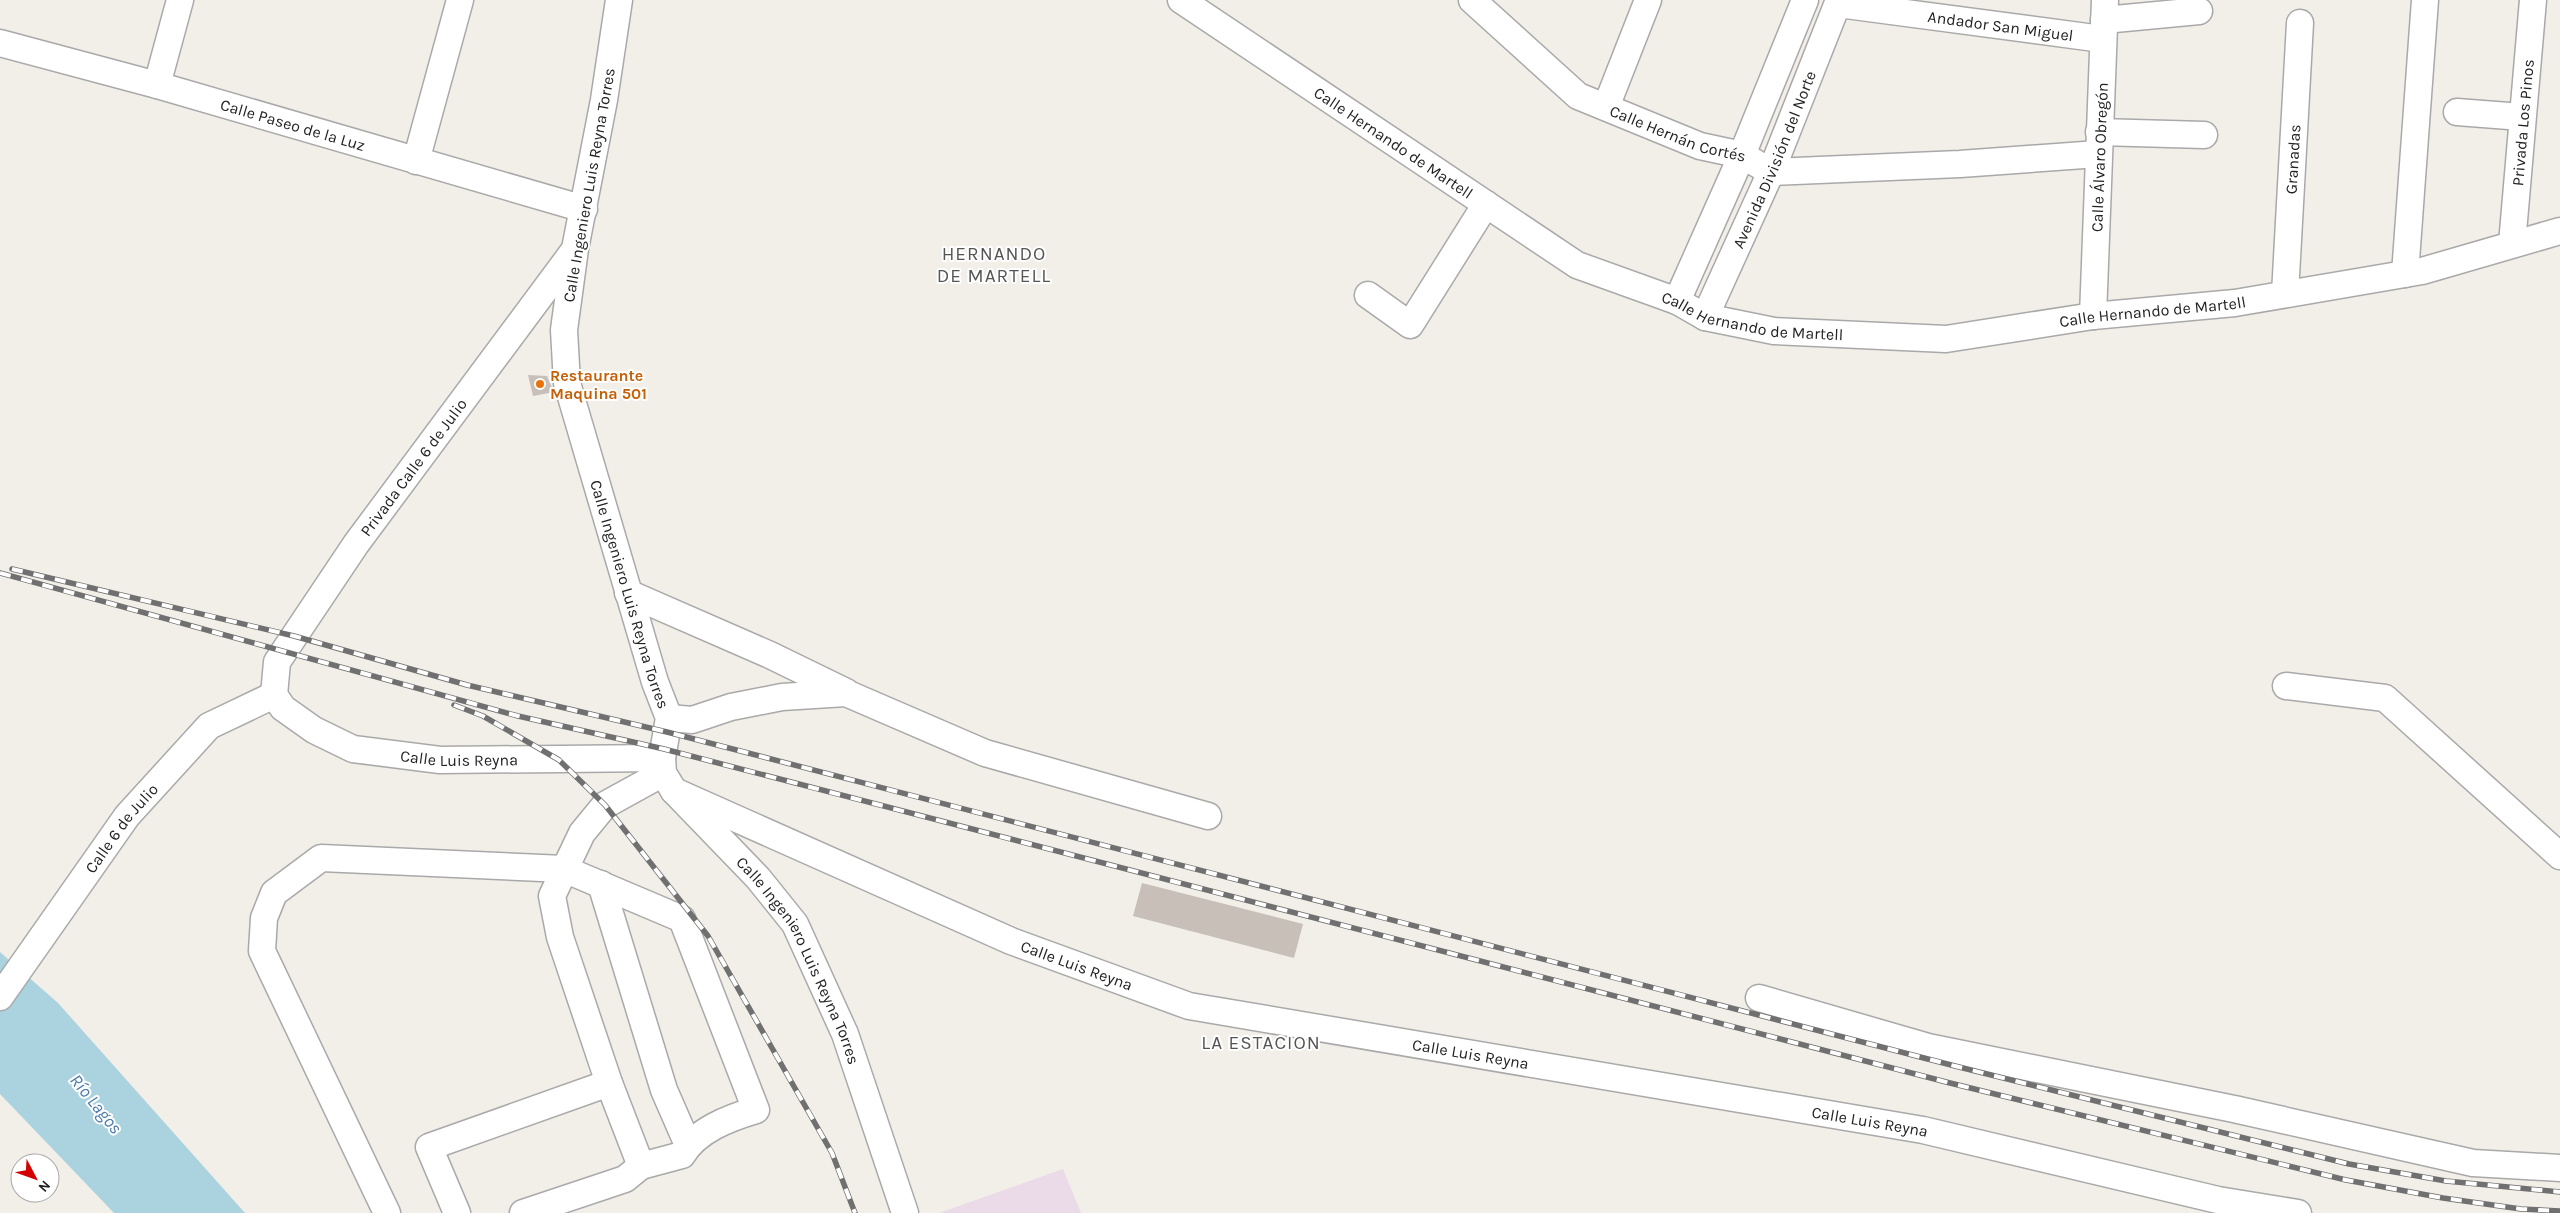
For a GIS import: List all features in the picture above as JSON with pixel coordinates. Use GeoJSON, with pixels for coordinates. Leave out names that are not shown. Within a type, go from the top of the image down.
{"type":"FeatureCollection","features":[{"type":"Feature","properties":{"kind":"street"},"geometry":{"type":"LineString","coordinates":[[157,85],[180,0]]}},
{"type":"Feature","properties":{"kind":"street"},"geometry":{"type":"LineString","coordinates":[[416,161],[460,0]]}},
{"type":"Feature","properties":{"kind":"street","name":"Calle Ingeniero Luis Reyna Torres"},"geometry":{"type":"LineString","coordinates":[[619,0],[604,100],[576,248],[564,330],[567,383],[655,682],[669,718],[667,774],[758,878],[795,924],[845,1034],[905,1213]]}},
{"type":"Feature","properties":{"kind":"street","name":"Calle Hernando de Martell"},"geometry":{"type":"LineString","coordinates":[[1181,0],[1576,265],[1677,301],[1705,317],[1774,331],[1946,339],[2093,316],[2235,303],[2422,271],[2512,244],[2560,232]]}},
{"type":"Feature","properties":{"kind":"street","name":"Calle Hernán Cortés"},"geometry":{"type":"LineString","coordinates":[[1472,0],[1578,96],[1700,146],[1742,155],[1771,172]]}},
{"type":"Feature","properties":{"kind":"street"},"geometry":{"type":"LineString","coordinates":[[1606,107],[1648,0]]}},
{"type":"Feature","properties":{"kind":"street","name":"Avenida División del Norte"},"geometry":{"type":"LineString","coordinates":[[1677,301],[1742,155],[1806,0]]}},
{"type":"Feature","properties":{"kind":"street"},"geometry":{"type":"LineString","coordinates":[[2405,274],[2425,0]]}},
{"type":"Feature","properties":{"kind":"street","name":"Privada Los Pinos"},"geometry":{"type":"LineString","coordinates":[[2512,244],[2533,0]]}},
{"type":"Feature","properties":{"kind":"street","name":"Avenida División del Norte"},"geometry":{"type":"LineString","coordinates":[[1705,317],[1771,172],[1838,2]]}},
{"type":"Feature","properties":{"kind":"street","name":"Andador San Miguel"},"geometry":{"type":"LineString","coordinates":[[1838,2],[2104,20],[2199,11]]}},
{"type":"Feature","properties":{"kind":"street","name":"Calle Álvaro Obregón"},"geometry":{"type":"LineString","coordinates":[[2093,316],[2104,20]]}},
{"type":"Feature","properties":{"kind":"street","name":"Granadas"},"geometry":{"type":"LineString","coordinates":[[2285,294],[2300,23]]}},
{"type":"Feature","properties":{"kind":"street","name":"Calle Paseo de la Luz"},"geometry":{"type":"LineString","coordinates":[[0,43],[157,85],[584,209]]}},
{"type":"Feature","properties":{"kind":"street"},"geometry":{"type":"LineString","coordinates":[[2457,112],[2522,117]]}},
{"type":"Feature","properties":{"kind":"street"},"geometry":{"type":"LineString","coordinates":[[1771,172],[1960,164],[2099,143],[2204,135]]}},
{"type":"Feature","properties":{"kind":"street"},"geometry":{"type":"LineString","coordinates":[[1368,295],[1410,325],[1486,204]]}},
{"type":"Feature","properties":{"kind":"street","name":"Privada Calle 6 de Julio"},"geometry":{"type":"LineString","coordinates":[[274,695],[277,662],[350,552],[576,248]]}},
{"type":"Feature","properties":{"kind":"street"},"geometry":{"type":"LineString","coordinates":[[628,592],[770,655],[846,693],[985,753],[1208,816]]}},
{"type":"Feature","properties":{"kind":"street"},"geometry":{"type":"LineString","coordinates":[[2286,686],[2385,698],[2560,856]]}},
{"type":"Feature","properties":{"kind":"street"},"geometry":{"type":"LineString","coordinates":[[669,718],[692,720],[731,707],[782,697],[846,693]]}},
{"type":"Feature","properties":{"kind":"street","name":"Calle Luis Reyna"},"geometry":{"type":"LineString","coordinates":[[274,695],[284,708],[314,730],[353,749],[440,760],[667,774],[1011,941],[1189,1006],[1923,1130],[2218,1200],[2298,1213]]}},
{"type":"Feature","properties":{"kind":"street","name":"Calle 6 de Julio"},"geometry":{"type":"LineString","coordinates":[[0,997],[127,816],[209,726],[274,695]]}},
{"type":"Feature","properties":{"kind":"street"},"geometry":{"type":"LineString","coordinates":[[641,1166],[609,1083],[560,937],[552,896],[582,833],[605,805],[667,774]]}},
{"type":"Feature","properties":{"kind":"street"},"geometry":{"type":"LineString","coordinates":[[387,1213],[262,951],[264,918],[274,893],[321,858],[564,869],[682,919],[756,1110],[726,1120],[688,1145],[682,1155],[641,1166],[625,1179],[523,1213]]}},
{"type":"Feature","properties":{"kind":"street"},"geometry":{"type":"LineString","coordinates":[[601,884],[664,1090],[688,1145]]}},
{"type":"Feature","properties":{"kind":"street"},"geometry":{"type":"LineString","coordinates":[[1759,998],[1928,1046],[2234,1109],[2473,1163],[2560,1168]]}},
{"type":"Feature","properties":{"kind":"street"},"geometry":{"type":"LineString","coordinates":[[458,1213],[428,1146],[609,1083]]}},
{"type":"Feature","properties":{"kind":"shaded area"},"geometry":{"type":"Polygon","coordinates":[[[1063,1169],[1081,1213],[939,1213],[1063,1169]]]}},
{"type":"Feature","properties":{"kind":"water","name":"Río Lagos"},"geometry":{"type":"Polygon","coordinates":[[[0,952],[58,1003],[245,1213],[114,1213],[60,1157],[60,1153],[57,1153],[0,1094],[0,952]]]}},
{"type":"Feature","properties":{"kind":"building","name":"Restaurante Maquina 501"},"geometry":{"type":"Polygon","coordinates":[[[528,375],[547,376],[554,392],[533,396],[528,375]]]}},
{"type":"Feature","properties":{"kind":"building"},"geometry":{"type":"Polygon","coordinates":[[[1142,883],[1303,924],[1294,958],[1133,916],[1142,883]]]}},
{"type":"Feature","properties":{"kind":"railway"},"geometry":{"type":"LineString","coordinates":[[12,569],[294,636],[467,685],[667,732],[1955,1066],[2349,1164],[2446,1181],[2560,1192]]}},
{"type":"Feature","properties":{"kind":"railway"},"geometry":{"type":"LineString","coordinates":[[0,573],[518,716],[664,749],[1950,1083],[2346,1180],[2443,1198],[2521,1209],[2560,1211]]}},
{"type":"Feature","properties":{"kind":"railway"},"geometry":{"type":"LineString","coordinates":[[454,705],[483,716],[559,760],[605,805],[708,936],[832,1153],[855,1213]]}},
{"type":"Feature","properties":{"kind":"place","name":"Restaurante Maquina 501"},"geometry":{"type":"Point","coordinates":[540,384]}},
{"type":"Feature","properties":{"kind":"district","name":"HERNANDO DE MARTELL"},"geometry":{"type":"Point","coordinates":[994,265]}},
{"type":"Feature","properties":{"kind":"district","name":"LA ESTACION"},"geometry":{"type":"Point","coordinates":[1261,1043]}}]}
